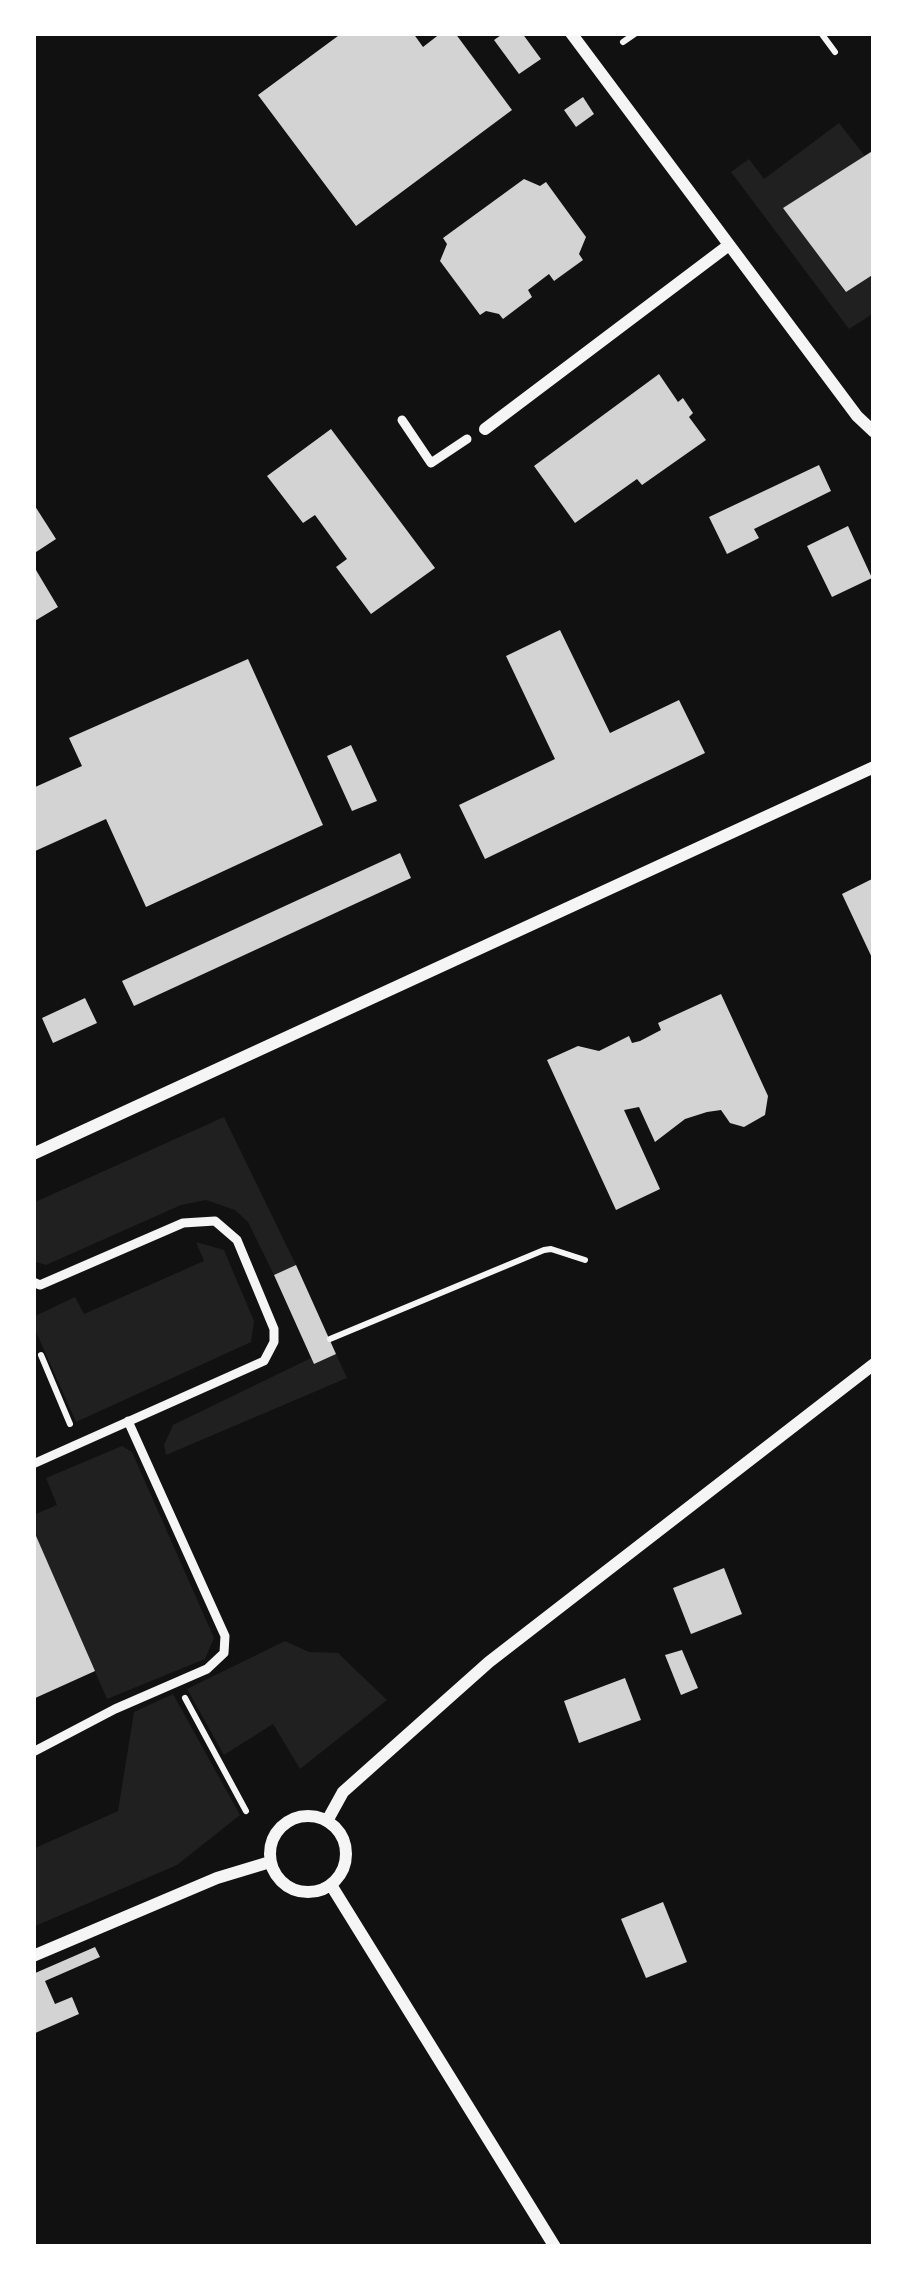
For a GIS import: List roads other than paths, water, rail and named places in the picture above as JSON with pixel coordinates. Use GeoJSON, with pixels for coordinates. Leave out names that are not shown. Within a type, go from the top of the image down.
{"type":"FeatureCollection","features":[{"type":"Feature","properties":{"kind":"street"},"geometry":{"type":"LineString","coordinates":[[572,33],[857,416],[874,432]]}},
{"type":"Feature","properties":{"kind":"street"},"geometry":{"type":"LineString","coordinates":[[484,429],[729,245]]}},
{"type":"Feature","properties":{"kind":"street"},"geometry":{"type":"LineString","coordinates":[[33,1154],[874,767]]}},
{"type":"Feature","properties":{"kind":"street"},"geometry":{"type":"LineString","coordinates":[[327,1821],[343,1792],[489,1662],[874,1364]]}},
{"type":"Feature","properties":{"kind":"street"},"geometry":{"type":"LineString","coordinates":[[303,1816],[327,1821],[337,1828],[347,1852],[345,1865],[331,1886],[320,1891],[294,1890],[275,1874],[270,1862],[280,1827],[303,1816]]}},
{"type":"Feature","properties":{"kind":"street"},"geometry":{"type":"LineString","coordinates":[[33,1956],[217,1878],[270,1862]]}},
{"type":"Feature","properties":{"kind":"street"},"geometry":{"type":"LineString","coordinates":[[331,1886],[554,2247]]}},
{"type":"Feature","properties":{"kind":"lane"},"geometry":{"type":"LineString","coordinates":[[402,420],[431,463],[467,439]]}},
{"type":"Feature","properties":{"kind":"lane"},"geometry":{"type":"LineString","coordinates":[[33,1282],[40,1285],[194,1220],[214,1221],[238,1240],[274,1329],[264,1361],[33,1464]]}},
{"type":"Feature","properties":{"kind":"lane"},"geometry":{"type":"LineString","coordinates":[[33,1752],[217,1663],[224,1653],[225,1636],[128,1421]]}}]}
